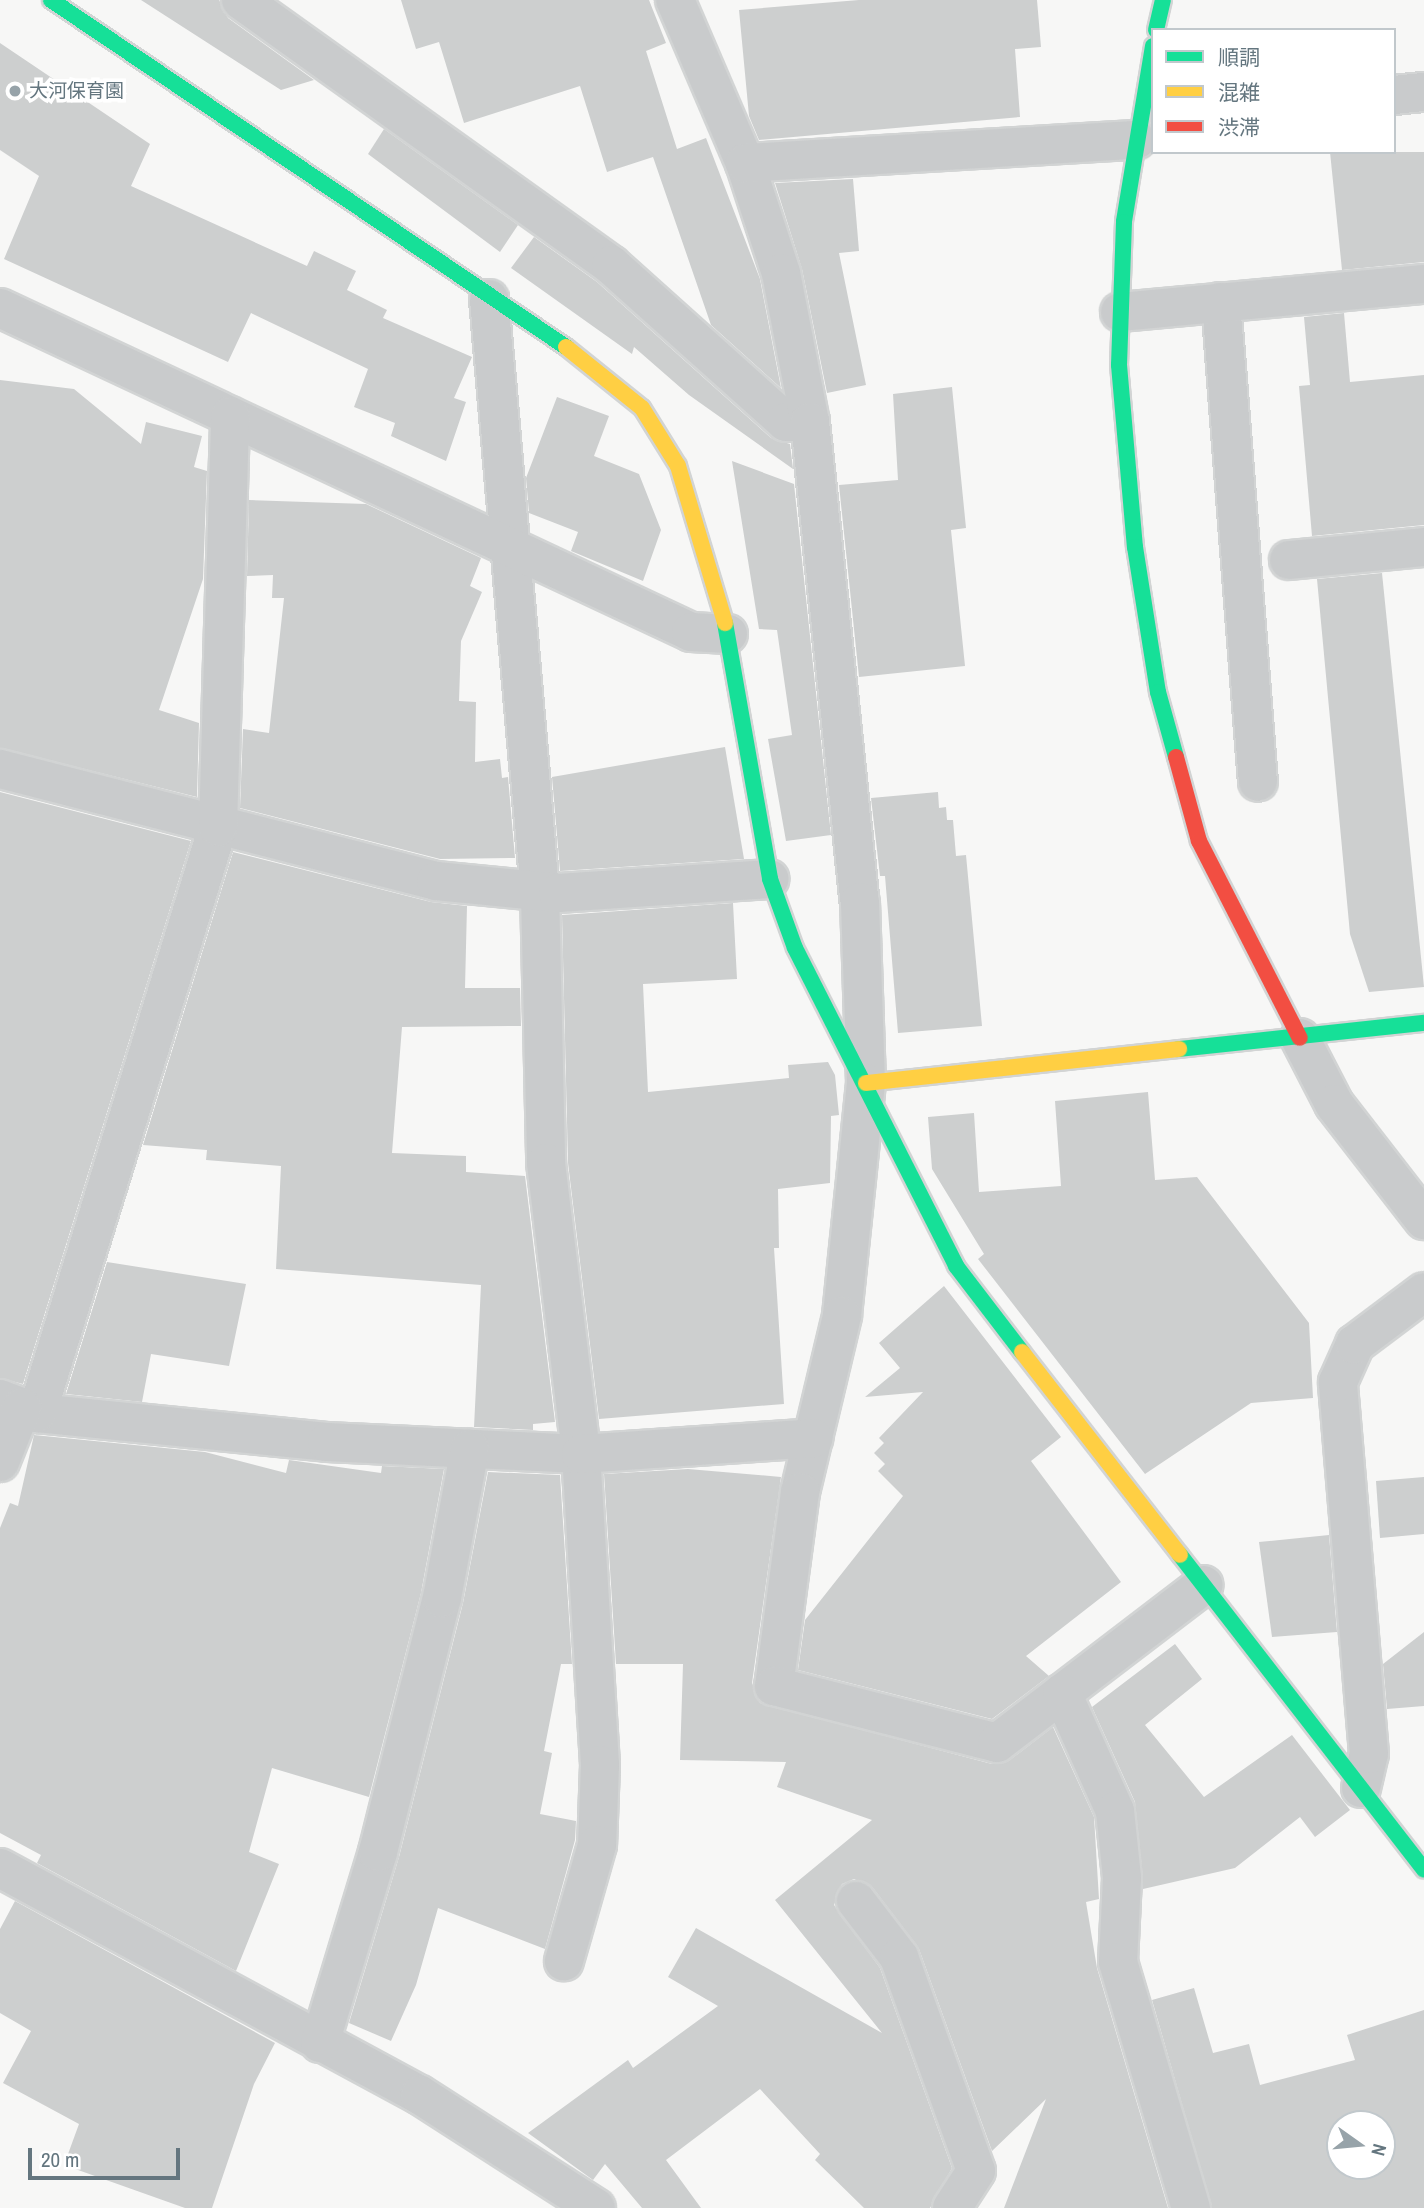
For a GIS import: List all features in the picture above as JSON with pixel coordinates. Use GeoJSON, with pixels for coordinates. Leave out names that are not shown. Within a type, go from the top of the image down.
{"type":"FeatureCollection","features":[{"type":"Feature","properties":{"kind":"street"},"geometry":{"type":"LineString","coordinates":[[51,0],[489,299],[593,366],[642,408],[678,466],[727,634],[770,879],[795,948],[866,1083],[956,1266],[1424,1869]]}},
{"type":"Feature","properties":{"kind":"street"},"geometry":{"type":"LineString","coordinates":[[241,0],[611,265],[786,422],[810,422]]}},
{"type":"Feature","properties":{"kind":"street"},"geometry":{"type":"LineString","coordinates":[[675,0],[745,163],[781,273],[810,422],[860,902],[866,1083],[842,1316],[800,1492],[774,1686],[996,1742],[1204,1585]]}},
{"type":"Feature","properties":{"kind":"street"},"geometry":{"type":"LineString","coordinates":[[1156,28],[1163,0]]}},
{"type":"Feature","properties":{"kind":"street"},"geometry":{"type":"LineString","coordinates":[[1151,64],[1124,222],[1119,365],[1135,547],[1158,692],[1199,841],[1335,1104],[1424,1220]]}},
{"type":"Feature","properties":{"kind":"street"},"geometry":{"type":"LineString","coordinates":[[1396,95],[1424,92]]}},
{"type":"Feature","properties":{"kind":"street"},"geometry":{"type":"LineString","coordinates":[[745,163],[1136,140]]}},
{"type":"Feature","properties":{"kind":"street"},"geometry":{"type":"LineString","coordinates":[[1120,312],[1424,284]]}},
{"type":"Feature","properties":{"kind":"street"},"geometry":{"type":"LineString","coordinates":[[489,299],[540,891],[546,1163],[581,1454],[600,1765],[597,1845],[564,1961]]}},
{"type":"Feature","properties":{"kind":"street"},"geometry":{"type":"LineString","coordinates":[[1221,302],[1258,782]]}},
{"type":"Feature","properties":{"kind":"street"},"geometry":{"type":"LineString","coordinates":[[0,308],[691,632],[727,634]]}},
{"type":"Feature","properties":{"kind":"street"},"geometry":{"type":"LineString","coordinates":[[0,1462],[218,827],[230,416]]}},
{"type":"Feature","properties":{"kind":"street"},"geometry":{"type":"LineString","coordinates":[[1289,560],[1424,547]]}},
{"type":"Feature","properties":{"kind":"street"},"geometry":{"type":"LineString","coordinates":[[0,769],[436,881],[540,891],[770,879]]}},
{"type":"Feature","properties":{"kind":"street"},"geometry":{"type":"LineString","coordinates":[[866,1083],[1424,1023]]}},
{"type":"Feature","properties":{"kind":"street"},"geometry":{"type":"LineString","coordinates":[[1361,1788],[1369,1754],[1338,1382],[1355,1344],[1424,1292]]}},
{"type":"Feature","properties":{"kind":"street"},"geometry":{"type":"LineString","coordinates":[[20,1406],[327,1442],[581,1454],[813,1438]]}},
{"type":"Feature","properties":{"kind":"street"},"geometry":{"type":"LineString","coordinates":[[320,2043],[378,1852],[442,1598],[470,1449]]}},
{"type":"Feature","properties":{"kind":"street"},"geometry":{"type":"LineString","coordinates":[[1062,1693],[1115,1811],[1122,1878],[1118,1962],[1191,2208]]}},
{"type":"Feature","properties":{"kind":"street"},"geometry":{"type":"LineString","coordinates":[[0,1868],[420,2095],[596,2208]]}},
{"type":"Feature","properties":{"kind":"street"},"geometry":{"type":"LineString","coordinates":[[856,1901],[899,1957],[976,2171],[952,2208]]}},
{"type":"Feature","properties":{"kind":"building"},"geometry":{"type":"Polygon","coordinates":[[[141,0],[219,0],[228,18],[314,80],[281,90],[141,0]]]}},
{"type":"Feature","properties":{"kind":"building"},"geometry":{"type":"Polygon","coordinates":[[[401,0],[649,0],[666,43],[646,51],[677,149],[706,138],[760,279],[781,388],[711,325],[653,157],[607,172],[580,86],[464,123],[439,42],[416,49],[401,0]]]}},
{"type":"Feature","properties":{"kind":"building"},"geometry":{"type":"Polygon","coordinates":[[[859,0],[1037,0],[1041,47],[1015,49],[1020,117],[759,140],[749,116],[739,10],[859,0]]]}},
{"type":"Feature","properties":{"kind":"building"},"geometry":{"type":"Polygon","coordinates":[[[0,43],[150,144],[131,186],[307,266],[314,251],[356,271],[347,290],[387,310],[383,318],[472,357],[454,398],[466,402],[446,461],[391,436],[395,423],[354,407],[368,369],[251,313],[228,362],[4,259],[39,176],[0,150],[0,43]]]}},
{"type":"Feature","properties":{"kind":"building"},"geometry":{"type":"Polygon","coordinates":[[[384,129],[518,225],[500,252],[368,154],[384,129]]]}},
{"type":"Feature","properties":{"kind":"building"},"geometry":{"type":"Polygon","coordinates":[[[1424,152],[1424,262],[1342,270],[1330,154],[1424,152]]]}},
{"type":"Feature","properties":{"kind":"building"},"geometry":{"type":"Polygon","coordinates":[[[853,179],[859,251],[839,253],[866,385],[827,393],[802,269],[775,183],[853,179]]]}},
{"type":"Feature","properties":{"kind":"building"},"geometry":{"type":"Polygon","coordinates":[[[534,237],[597,282],[771,438],[790,444],[793,469],[689,395],[634,347],[632,354],[511,268],[534,237]]]}},
{"type":"Feature","properties":{"kind":"building"},"geometry":{"type":"Polygon","coordinates":[[[1344,313],[1350,382],[1424,375],[1424,525],[1312,536],[1299,386],[1310,385],[1304,317],[1344,313]]]}},
{"type":"Feature","properties":{"kind":"building"},"geometry":{"type":"Polygon","coordinates":[[[0,380],[74,389],[141,444],[146,422],[202,436],[194,467],[207,471],[203,579],[159,710],[199,723],[197,797],[0,748],[0,380]]]}},
{"type":"Feature","properties":{"kind":"building"},"geometry":{"type":"Polygon","coordinates":[[[952,387],[966,528],[951,530],[965,666],[859,677],[839,485],[898,480],[893,394],[952,387]]]}},
{"type":"Feature","properties":{"kind":"building"},"geometry":{"type":"Polygon","coordinates":[[[557,397],[609,416],[594,456],[639,474],[661,530],[643,581],[571,551],[578,532],[529,513],[526,478],[557,397]]]}},
{"type":"Feature","properties":{"kind":"building"},"geometry":{"type":"Polygon","coordinates":[[[732,461],[794,484],[831,835],[786,841],[768,739],[792,735],[777,630],[759,629],[732,461]]]}},
{"type":"Feature","properties":{"kind":"building"},"geometry":{"type":"Polygon","coordinates":[[[249,500],[366,504],[481,558],[470,586],[482,592],[461,641],[459,701],[476,702],[475,762],[500,759],[502,778],[508,777],[515,858],[440,859],[240,808],[243,729],[269,733],[284,598],[272,598],[273,575],[247,576],[249,500]]]}},
{"type":"Feature","properties":{"kind":"building"},"geometry":{"type":"Polygon","coordinates":[[[1382,573],[1424,987],[1369,992],[1350,934],[1317,579],[1382,573]]]}},
{"type":"Feature","properties":{"kind":"building"},"geometry":{"type":"Polygon","coordinates":[[[725,747],[744,859],[560,871],[552,777],[725,747]]]}},
{"type":"Feature","properties":{"kind":"building"},"geometry":{"type":"Polygon","coordinates":[[[0,792],[191,841],[23,1384],[0,1378],[0,792]]]}},
{"type":"Feature","properties":{"kind":"building"},"geometry":{"type":"Polygon","coordinates":[[[938,792],[939,808],[946,807],[947,820],[953,820],[956,856],[966,855],[982,1026],[898,1033],[885,876],[880,876],[871,798],[938,792]]]}},
{"type":"Feature","properties":{"kind":"building"},"geometry":{"type":"Polygon","coordinates":[[[233,852],[431,902],[467,906],[465,988],[520,988],[521,1026],[402,1027],[392,1153],[466,1156],[466,1172],[525,1176],[555,1422],[533,1424],[533,1430],[474,1427],[481,1285],[276,1269],[281,1166],[206,1160],[207,1150],[143,1145],[233,852]]]}},
{"type":"Feature","properties":{"kind":"building"},"geometry":{"type":"Polygon","coordinates":[[[733,903],[737,979],[643,984],[648,1092],[789,1078],[788,1065],[828,1062],[835,1075],[839,1115],[831,1116],[830,1183],[778,1189],[779,1248],[774,1248],[784,1404],[599,1419],[568,1163],[562,915],[733,903]]]}},
{"type":"Feature","properties":{"kind":"building"},"geometry":{"type":"Polygon","coordinates":[[[1148,1092],[1155,1180],[1197,1177],[1309,1323],[1313,1398],[1251,1403],[1145,1474],[978,1259],[984,1254],[932,1169],[928,1117],[974,1113],[979,1192],[1061,1186],[1055,1101],[1148,1092]]]}},
{"type":"Feature","properties":{"kind":"building"},"geometry":{"type":"Polygon","coordinates":[[[107,1262],[246,1284],[229,1366],[151,1354],[142,1402],[66,1394],[107,1262]]]}},
{"type":"Feature","properties":{"kind":"building"},"geometry":{"type":"Polygon","coordinates":[[[944,1286],[1061,1437],[1031,1461],[1121,1582],[1026,1656],[1049,1676],[992,1719],[798,1670],[805,1620],[903,1496],[878,1471],[885,1464],[874,1453],[884,1443],[879,1438],[923,1392],[865,1397],[900,1368],[879,1343],[944,1286]]]}},
{"type":"Feature","properties":{"kind":"building"},"geometry":{"type":"Polygon","coordinates":[[[34,1435],[205,1452],[286,1473],[289,1460],[381,1473],[382,1466],[444,1469],[421,1593],[369,1797],[272,1768],[249,1852],[279,1864],[236,1971],[37,1863],[41,1855],[0,1833],[0,1528],[10,1503],[18,1506],[34,1435]]]}},
{"type":"Feature","properties":{"kind":"building"},"geometry":{"type":"Polygon","coordinates":[[[688,1469],[781,1477],[752,1683],[760,1703],[992,1764],[1010,1760],[1053,1727],[1094,1817],[1099,1899],[1086,1902],[1097,1968],[1168,2208],[1004,2208],[1046,2099],[992,2151],[919,1949],[873,1888],[854,1879],[842,1884],[834,1905],[880,1968],[952,2168],[930,2208],[864,2208],[815,2160],[820,2154],[760,2089],[666,2160],[701,2208],[642,2208],[605,2164],[593,2180],[528,2133],[628,2060],[633,2068],[718,2006],[668,1977],[696,1928],[882,2033],[775,1900],[872,1820],[777,1787],[786,1762],[680,1760],[683,1664],[616,1664],[604,1474],[688,1469]]]}},
{"type":"Feature","properties":{"kind":"building"},"geometry":{"type":"Polygon","coordinates":[[[488,1472],[560,1475],[572,1664],[561,1664],[544,1751],[552,1753],[540,1814],[576,1821],[575,1840],[545,1949],[438,1908],[416,1985],[391,2041],[349,2023],[399,1857],[463,1603],[488,1472]]]}},
{"type":"Feature","properties":{"kind":"building"},"geometry":{"type":"Polygon","coordinates":[[[1424,1477],[1424,1534],[1380,1538],[1376,1481],[1424,1477]]]}},
{"type":"Feature","properties":{"kind":"building"},"geometry":{"type":"Polygon","coordinates":[[[1329,1535],[1337,1632],[1272,1637],[1259,1542],[1329,1535]]]}},
{"type":"Feature","properties":{"kind":"building"},"geometry":{"type":"Polygon","coordinates":[[[1424,1632],[1424,1706],[1387,1709],[1383,1664],[1424,1632]]]}},
{"type":"Feature","properties":{"kind":"building"},"geometry":{"type":"Polygon","coordinates":[[[1175,1644],[1202,1679],[1145,1725],[1204,1797],[1292,1735],[1350,1810],[1315,1837],[1300,1817],[1235,1868],[1143,1889],[1135,1802],[1092,1707],[1175,1644]]]}},
{"type":"Feature","properties":{"kind":"building"},"geometry":{"type":"Polygon","coordinates":[[[15,1901],[275,2043],[254,2084],[212,2208],[185,2208],[64,2165],[79,2124],[3,2083],[31,2031],[0,2013],[0,1929],[15,1901]]]}},
{"type":"Feature","properties":{"kind":"building"},"geometry":{"type":"Polygon","coordinates":[[[1194,1988],[1213,2053],[1249,2044],[1260,2085],[1355,2060],[1347,2035],[1424,2010],[1424,2208],[1212,2208],[1152,2000],[1194,1988]]]}},
{"type":"Feature","properties":{"kind":"traffic: fast"},"geometry":{"type":"LineString","coordinates":[[51,0],[566,347]]}},
{"type":"Feature","properties":{"kind":"traffic: fast"},"geometry":{"type":"LineString","coordinates":[[1156,28],[1163,0]]}},
{"type":"Feature","properties":{"kind":"traffic: fast"},"geometry":{"type":"LineString","coordinates":[[1151,58],[1124,222],[1119,365],[1135,547],[1158,692],[1176,757]]}},
{"type":"Feature","properties":{"kind":"traffic: fast"},"geometry":{"type":"LineString","coordinates":[[725,623],[770,879],[795,948],[956,1266],[1022,1352]]}},
{"type":"Feature","properties":{"kind":"traffic: fast"},"geometry":{"type":"LineString","coordinates":[[1179,1049],[1424,1023]]}},
{"type":"Feature","properties":{"kind":"traffic: fast"},"geometry":{"type":"LineString","coordinates":[[1180,1555],[1424,1869]]}},
{"type":"Feature","properties":{"kind":"traffic: slow"},"geometry":{"type":"LineString","coordinates":[[566,347],[642,408],[678,466],[725,623]]}},
{"type":"Feature","properties":{"kind":"traffic: slow"},"geometry":{"type":"LineString","coordinates":[[866,1083],[1179,1049]]}},
{"type":"Feature","properties":{"kind":"traffic: slow"},"geometry":{"type":"LineString","coordinates":[[1022,1352],[1180,1555]]}},
{"type":"Feature","properties":{"kind":"traffic: jam"},"geometry":{"type":"LineString","coordinates":[[1176,757],[1199,841],[1300,1038]]}},
{"type":"Feature","properties":{"kind":"place","name":"大河保育園"},"geometry":{"type":"Point","coordinates":[15,91]}}]}
